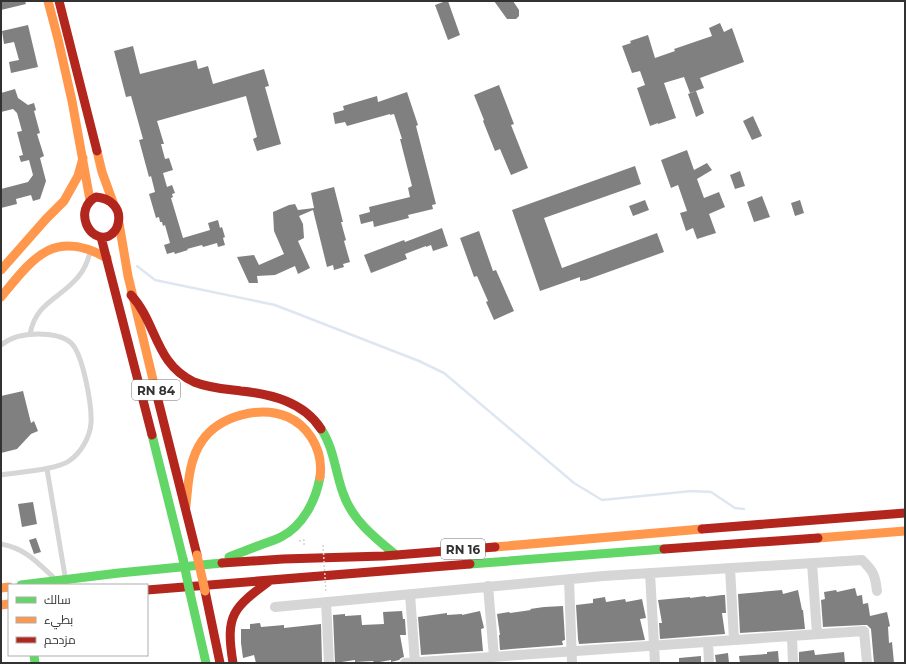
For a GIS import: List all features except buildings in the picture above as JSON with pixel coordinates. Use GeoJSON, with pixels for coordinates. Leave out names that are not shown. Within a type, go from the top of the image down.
{"type":"FeatureCollection","features":[{"type":"Feature","properties":{"kind":"main road"},"geometry":{"type":"LineString","coordinates":[[48,1],[72,101],[83,158],[90,200],[85,213],[85,221],[88,228],[97,235],[109,236],[117,229],[119,223],[118,210],[114,204],[102,172],[59,1]]}},
{"type":"Feature","properties":{"kind":"main road"},"geometry":{"type":"LineString","coordinates":[[52,17],[63,15]]}},
{"type":"Feature","properties":{"kind":"main road"},"geometry":{"type":"LineString","coordinates":[[1,270],[64,200],[78,176],[83,158]]}},
{"type":"Feature","properties":{"kind":"main road"},"geometry":{"type":"LineString","coordinates":[[90,200],[96,197],[104,197],[114,204]]}},
{"type":"Feature","properties":{"kind":"main road","name":"RN 84"},"geometry":{"type":"LineString","coordinates":[[119,223],[122,253],[131,295],[186,506],[220,663]]}},
{"type":"Feature","properties":{"kind":"main road","name":"RN 84"},"geometry":{"type":"LineString","coordinates":[[97,235],[107,258],[183,559],[206,663]]}},
{"type":"Feature","properties":{"kind":"main road"},"geometry":{"type":"LineString","coordinates":[[1,297],[31,262],[51,248],[78,245],[90,249],[107,258]]}},
{"type":"Feature","properties":{"kind":"main road"},"geometry":{"type":"LineString","coordinates":[[131,295],[143,310],[164,356],[175,368],[188,378],[198,384],[208,387],[272,396],[297,406],[310,415],[320,425],[327,438],[343,493],[351,510],[370,534],[396,555]]}},
{"type":"Feature","properties":{"kind":"main road"},"geometry":{"type":"LineString","coordinates":[[186,506],[191,470],[201,443],[211,431],[222,422],[235,416],[250,412],[266,411],[281,414],[296,421],[310,433],[318,448],[321,463],[319,482],[307,512],[296,526],[275,540],[212,564]]}},
{"type":"Feature","properties":{"kind":"main road","name":"RN 16"},"geometry":{"type":"LineString","coordinates":[[29,584],[125,572],[212,564],[286,559],[396,555],[905,513]]}},
{"type":"Feature","properties":{"kind":"main road","name":"RN 16"},"geometry":{"type":"LineString","coordinates":[[148,590],[905,530]]}},
{"type":"Feature","properties":{"kind":"main road"},"geometry":{"type":"LineString","coordinates":[[233,663],[230,632],[231,621],[235,612],[246,598],[271,580]]}},
{"type":"Feature","properties":{"kind":"street"},"geometry":{"type":"LineString","coordinates":[[275,607],[326,597],[410,594],[569,579],[862,560],[872,570],[876,580],[876,591]]}},
{"type":"Feature","properties":{"kind":"street"},"geometry":{"type":"LineString","coordinates":[[812,563],[817,634]]}},
{"type":"Feature","properties":{"kind":"street"},"geometry":{"type":"LineString","coordinates":[[730,568],[734,640]]}},
{"type":"Feature","properties":{"kind":"street"},"geometry":{"type":"LineString","coordinates":[[650,573],[655,663]]}},
{"type":"Feature","properties":{"kind":"street"},"geometry":{"type":"LineString","coordinates":[[569,579],[572,663]]}},
{"type":"Feature","properties":{"kind":"street"},"geometry":{"type":"LineString","coordinates":[[488,586],[494,657]]}},
{"type":"Feature","properties":{"kind":"street"},"geometry":{"type":"LineString","coordinates":[[410,594],[411,663],[472,661],[494,657],[571,651],[864,631],[867,663]]}},
{"type":"Feature","properties":{"kind":"street"},"geometry":{"type":"LineString","coordinates":[[326,597],[329,663]]}},
{"type":"Feature","properties":{"kind":"street"},"geometry":{"type":"LineString","coordinates":[[792,636],[793,663]]}},
{"type":"Feature","properties":{"kind":"street"},"geometry":{"type":"LineString","coordinates":[[708,642],[709,663]]}},
{"type":"Feature","properties":{"kind":"lane"},"geometry":{"type":"LineString","coordinates":[[30,334],[36,315],[43,307],[72,284],[79,276],[85,266],[90,249],[97,235]]}},
{"type":"Feature","properties":{"kind":"lane"},"geometry":{"type":"LineString","coordinates":[[1,345],[15,337],[30,334],[59,336],[71,342],[80,356],[86,378],[90,403],[91,423],[87,437],[81,449],[68,462],[60,466],[1,475]]}},
{"type":"Feature","properties":{"kind":"lane"},"geometry":{"type":"LineString","coordinates":[[47,468],[61,580]]}},
{"type":"Feature","properties":{"kind":"lane"},"geometry":{"type":"LineString","coordinates":[[1,544],[26,553],[61,580]]}},
{"type":"Feature","properties":{"kind":"path"},"geometry":{"type":"LineString","coordinates":[[323,545],[326,597]]}},
{"type":"Feature","properties":{"kind":"waterway"},"geometry":{"type":"LineString","coordinates":[[137,266],[155,280],[275,305],[419,361],[444,373],[574,483],[602,500],[692,491],[711,492],[735,508],[744,509]]}},
{"type":"Feature","properties":{"kind":"traffic: fast"},"geometry":{"type":"LineString","coordinates":[[321,429],[332,452],[340,485],[352,512],[372,535],[396,555]]}},
{"type":"Feature","properties":{"kind":"traffic: fast"},"geometry":{"type":"LineString","coordinates":[[152,435],[183,559]]}},
{"type":"Feature","properties":{"kind":"traffic: fast"},"geometry":{"type":"LineString","coordinates":[[229,557],[279,538],[296,526],[312,503],[320,477]]}},
{"type":"Feature","properties":{"kind":"traffic: fast"},"geometry":{"type":"LineString","coordinates":[[470,564],[664,549]]}},
{"type":"Feature","properties":{"kind":"traffic: fast"},"geometry":{"type":"LineString","coordinates":[[183,559],[190,593]]}},
{"type":"Feature","properties":{"kind":"traffic: fast"},"geometry":{"type":"LineString","coordinates":[[29,584],[119,573],[222,563]]}},
{"type":"Feature","properties":{"kind":"traffic: fast"},"geometry":{"type":"LineString","coordinates":[[190,593],[206,663]]}},
{"type":"Feature","properties":{"kind":"traffic: fast"},"geometry":{"type":"LineString","coordinates":[[34,656],[35,663]]}},
{"type":"Feature","properties":{"kind":"traffic: slow"},"geometry":{"type":"LineString","coordinates":[[48,1],[72,101],[90,200]]}},
{"type":"Feature","properties":{"kind":"traffic: slow"},"geometry":{"type":"LineString","coordinates":[[97,151],[102,172],[114,205]]}},
{"type":"Feature","properties":{"kind":"traffic: slow"},"geometry":{"type":"LineString","coordinates":[[1,270],[64,201],[78,176],[83,158]]}},
{"type":"Feature","properties":{"kind":"traffic: slow"},"geometry":{"type":"LineString","coordinates":[[119,223],[128,276],[154,384]]}},
{"type":"Feature","properties":{"kind":"traffic: slow"},"geometry":{"type":"LineString","coordinates":[[1,297],[24,270],[35,260],[46,252],[59,247],[73,246],[89,249],[107,258]]}},
{"type":"Feature","properties":{"kind":"traffic: slow"},"geometry":{"type":"LineString","coordinates":[[186,506],[190,472],[194,456],[202,441],[209,432],[219,425],[229,419],[241,415],[265,412],[288,417],[298,423],[309,434],[316,446],[321,466],[320,477]]}},
{"type":"Feature","properties":{"kind":"traffic: slow"},"geometry":{"type":"LineString","coordinates":[[495,547],[702,529]]}},
{"type":"Feature","properties":{"kind":"traffic: slow"},"geometry":{"type":"LineString","coordinates":[[818,538],[905,531]]}},
{"type":"Feature","properties":{"kind":"traffic: slow"},"geometry":{"type":"LineString","coordinates":[[197,555],[205,591]]}},
{"type":"Feature","properties":{"kind":"traffic: slow"},"geometry":{"type":"LineString","coordinates":[[1,588],[8,587]]}},
{"type":"Feature","properties":{"kind":"traffic: slow"},"geometry":{"type":"LineString","coordinates":[[1,605],[8,604]]}},
{"type":"Feature","properties":{"kind":"traffic: jam"},"geometry":{"type":"LineString","coordinates":[[59,1],[97,151]]}},
{"type":"Feature","properties":{"kind":"traffic: jam"},"geometry":{"type":"LineString","coordinates":[[96,197],[106,199],[114,205],[118,213],[119,218],[117,228],[109,236],[102,237],[95,235],[86,224],[86,209],[89,202],[96,197]]}},
{"type":"Feature","properties":{"kind":"traffic: jam"},"geometry":{"type":"LineString","coordinates":[[101,237],[152,435]]}},
{"type":"Feature","properties":{"kind":"traffic: jam"},"geometry":{"type":"LineString","coordinates":[[131,295],[140,306],[164,354],[171,365],[181,374],[194,382],[205,386],[264,394],[286,401],[306,412],[321,429]]}},
{"type":"Feature","properties":{"kind":"traffic: jam"},"geometry":{"type":"LineString","coordinates":[[154,384],[197,555]]}},
{"type":"Feature","properties":{"kind":"traffic: jam"},"geometry":{"type":"LineString","coordinates":[[702,529],[905,513]]}},
{"type":"Feature","properties":{"kind":"traffic: jam"},"geometry":{"type":"LineString","coordinates":[[664,549],[818,538]]}},
{"type":"Feature","properties":{"kind":"traffic: jam"},"geometry":{"type":"LineString","coordinates":[[222,563],[283,559],[384,556],[495,547]]}},
{"type":"Feature","properties":{"kind":"traffic: jam"},"geometry":{"type":"LineString","coordinates":[[148,590],[470,564]]}},
{"type":"Feature","properties":{"kind":"traffic: jam"},"geometry":{"type":"LineString","coordinates":[[233,663],[230,633],[231,623],[235,614],[248,598],[271,580]]}},
{"type":"Feature","properties":{"kind":"traffic: jam"},"geometry":{"type":"LineString","coordinates":[[205,591],[220,663]]}}]}
